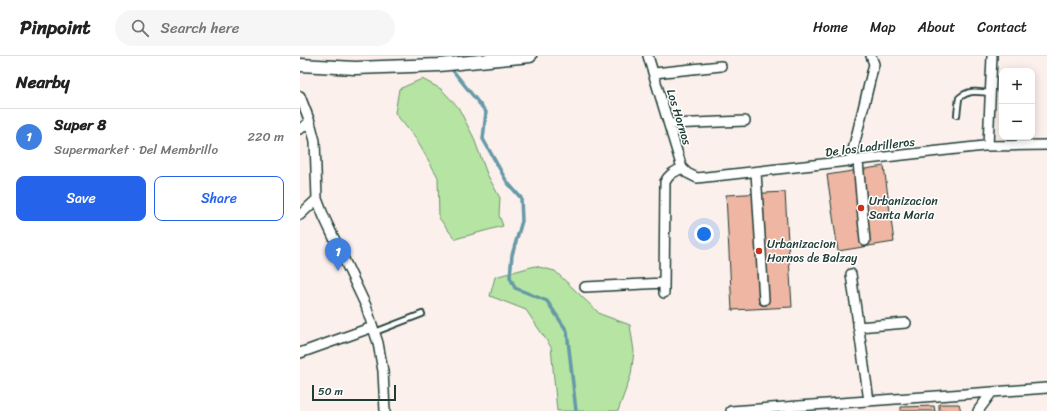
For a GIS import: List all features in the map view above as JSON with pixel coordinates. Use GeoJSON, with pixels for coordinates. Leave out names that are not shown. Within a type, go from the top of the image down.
{"type":"FeatureCollection","features":[{"type":"Feature","properties":{"kind":"street"},"geometry":{"type":"LineString","coordinates":[[300,65],[355,68],[416,66],[530,56]]}},
{"type":"Feature","properties":{"kind":"street","name":"Los Hornos"},"geometry":{"type":"LineString","coordinates":[[648,56],[682,168]]}},
{"type":"Feature","properties":{"kind":"street"},"geometry":{"type":"LineString","coordinates":[[988,146],[992,56]]}},
{"type":"Feature","properties":{"kind":"street"},"geometry":{"type":"LineString","coordinates":[[865,241],[854,161],[874,59]]}},
{"type":"Feature","properties":{"kind":"street"},"geometry":{"type":"LineString","coordinates":[[654,73],[721,66]]}},
{"type":"Feature","properties":{"kind":"street"},"geometry":{"type":"LineString","coordinates":[[300,96],[310,122],[315,141],[317,199],[366,306],[374,329],[383,371],[385,411]]}},
{"type":"Feature","properties":{"kind":"street"},"geometry":{"type":"LineString","coordinates":[[669,124],[745,121]]}},
{"type":"Feature","properties":{"kind":"street"},"geometry":{"type":"LineString","coordinates":[[300,129],[310,122]]}},
{"type":"Feature","properties":{"kind":"street","name":"De los Ladrilleros"},"geometry":{"type":"LineString","coordinates":[[682,168],[687,173],[697,178],[988,146],[1047,145]]}},
{"type":"Feature","properties":{"kind":"street"},"geometry":{"type":"LineString","coordinates":[[664,293],[665,182],[672,172],[682,168]]}},
{"type":"Feature","properties":{"kind":"street"},"geometry":{"type":"LineString","coordinates":[[756,172],[764,300]]}},
{"type":"Feature","properties":{"kind":"street"},"geometry":{"type":"LineString","coordinates":[[300,215],[317,199]]}},
{"type":"Feature","properties":{"kind":"street"},"geometry":{"type":"LineString","coordinates":[[851,274],[869,401]]}},
{"type":"Feature","properties":{"kind":"street"},"geometry":{"type":"LineString","coordinates":[[586,287],[664,283]]}},
{"type":"Feature","properties":{"kind":"street"},"geometry":{"type":"LineString","coordinates":[[858,327],[906,323]]}},
{"type":"Feature","properties":{"kind":"street"},"geometry":{"type":"LineString","coordinates":[[300,353],[374,329]]}},
{"type":"Feature","properties":{"kind":"street"},"geometry":{"type":"LineString","coordinates":[[731,411],[1047,388]]}},
{"type":"Feature","properties":{"kind":"street"},"geometry":{"type":"LineString","coordinates":[[978,411],[992,392]]}},
{"type":"Feature","properties":{"kind":"lane"},"geometry":{"type":"LineString","coordinates":[[957,115],[959,98],[965,92],[990,92]]}},
{"type":"Feature","properties":{"kind":"lane"},"geometry":{"type":"LineString","coordinates":[[374,329],[422,314]]}},
{"type":"Feature","properties":{"kind":"green space"},"geometry":{"type":"Polygon","coordinates":[[[422,79],[441,89],[458,107],[473,136],[487,174],[500,198],[499,215],[503,226],[455,239],[439,218],[438,177],[416,139],[395,113],[399,89],[422,79]]]}},
{"type":"Feature","properties":{"kind":"green space"},"geometry":{"type":"Polygon","coordinates":[[[535,266],[555,271],[600,314],[630,325],[634,351],[631,375],[618,411],[557,411],[551,347],[526,310],[490,296],[495,277],[535,266]]]}},
{"type":"Feature","properties":{"kind":"building","name":"Urbanizacion Santa Maria"},"geometry":{"type":"Polygon","coordinates":[[[884,166],[894,242],[838,251],[827,175],[884,166]]]}},
{"type":"Feature","properties":{"kind":"building","name":"Urbanizacion Hornos de Balzay"},"geometry":{"type":"Polygon","coordinates":[[[785,192],[792,307],[732,310],[726,195],[785,192]]]}},
{"type":"Feature","properties":{"kind":"building"},"geometry":{"type":"Polygon","coordinates":[[[939,404],[959,404],[961,411],[939,411],[939,404]]]}},
{"type":"Feature","properties":{"kind":"building"},"geometry":{"type":"Polygon","coordinates":[[[934,406],[935,411],[901,411],[901,407],[934,406]]]}},
{"type":"Feature","properties":{"kind":"waterway"},"geometry":{"type":"LineString","coordinates":[[450,67],[486,112],[483,139],[507,182],[521,198],[522,221],[512,255],[510,277],[515,288],[547,301],[567,331],[576,411]]}},
{"type":"Feature","properties":{"kind":"place","name":"Urbanizacion Santa Maria"},"geometry":{"type":"Point","coordinates":[861,208]}},
{"type":"Feature","properties":{"kind":"place","name":"Urbanizacion Hornos de Balzay"},"geometry":{"type":"Point","coordinates":[759,251]}},
{"type":"Feature","properties":{"kind":"place","name":"Super 8"},"geometry":{"type":"Point","coordinates":[338,271]}}]}
